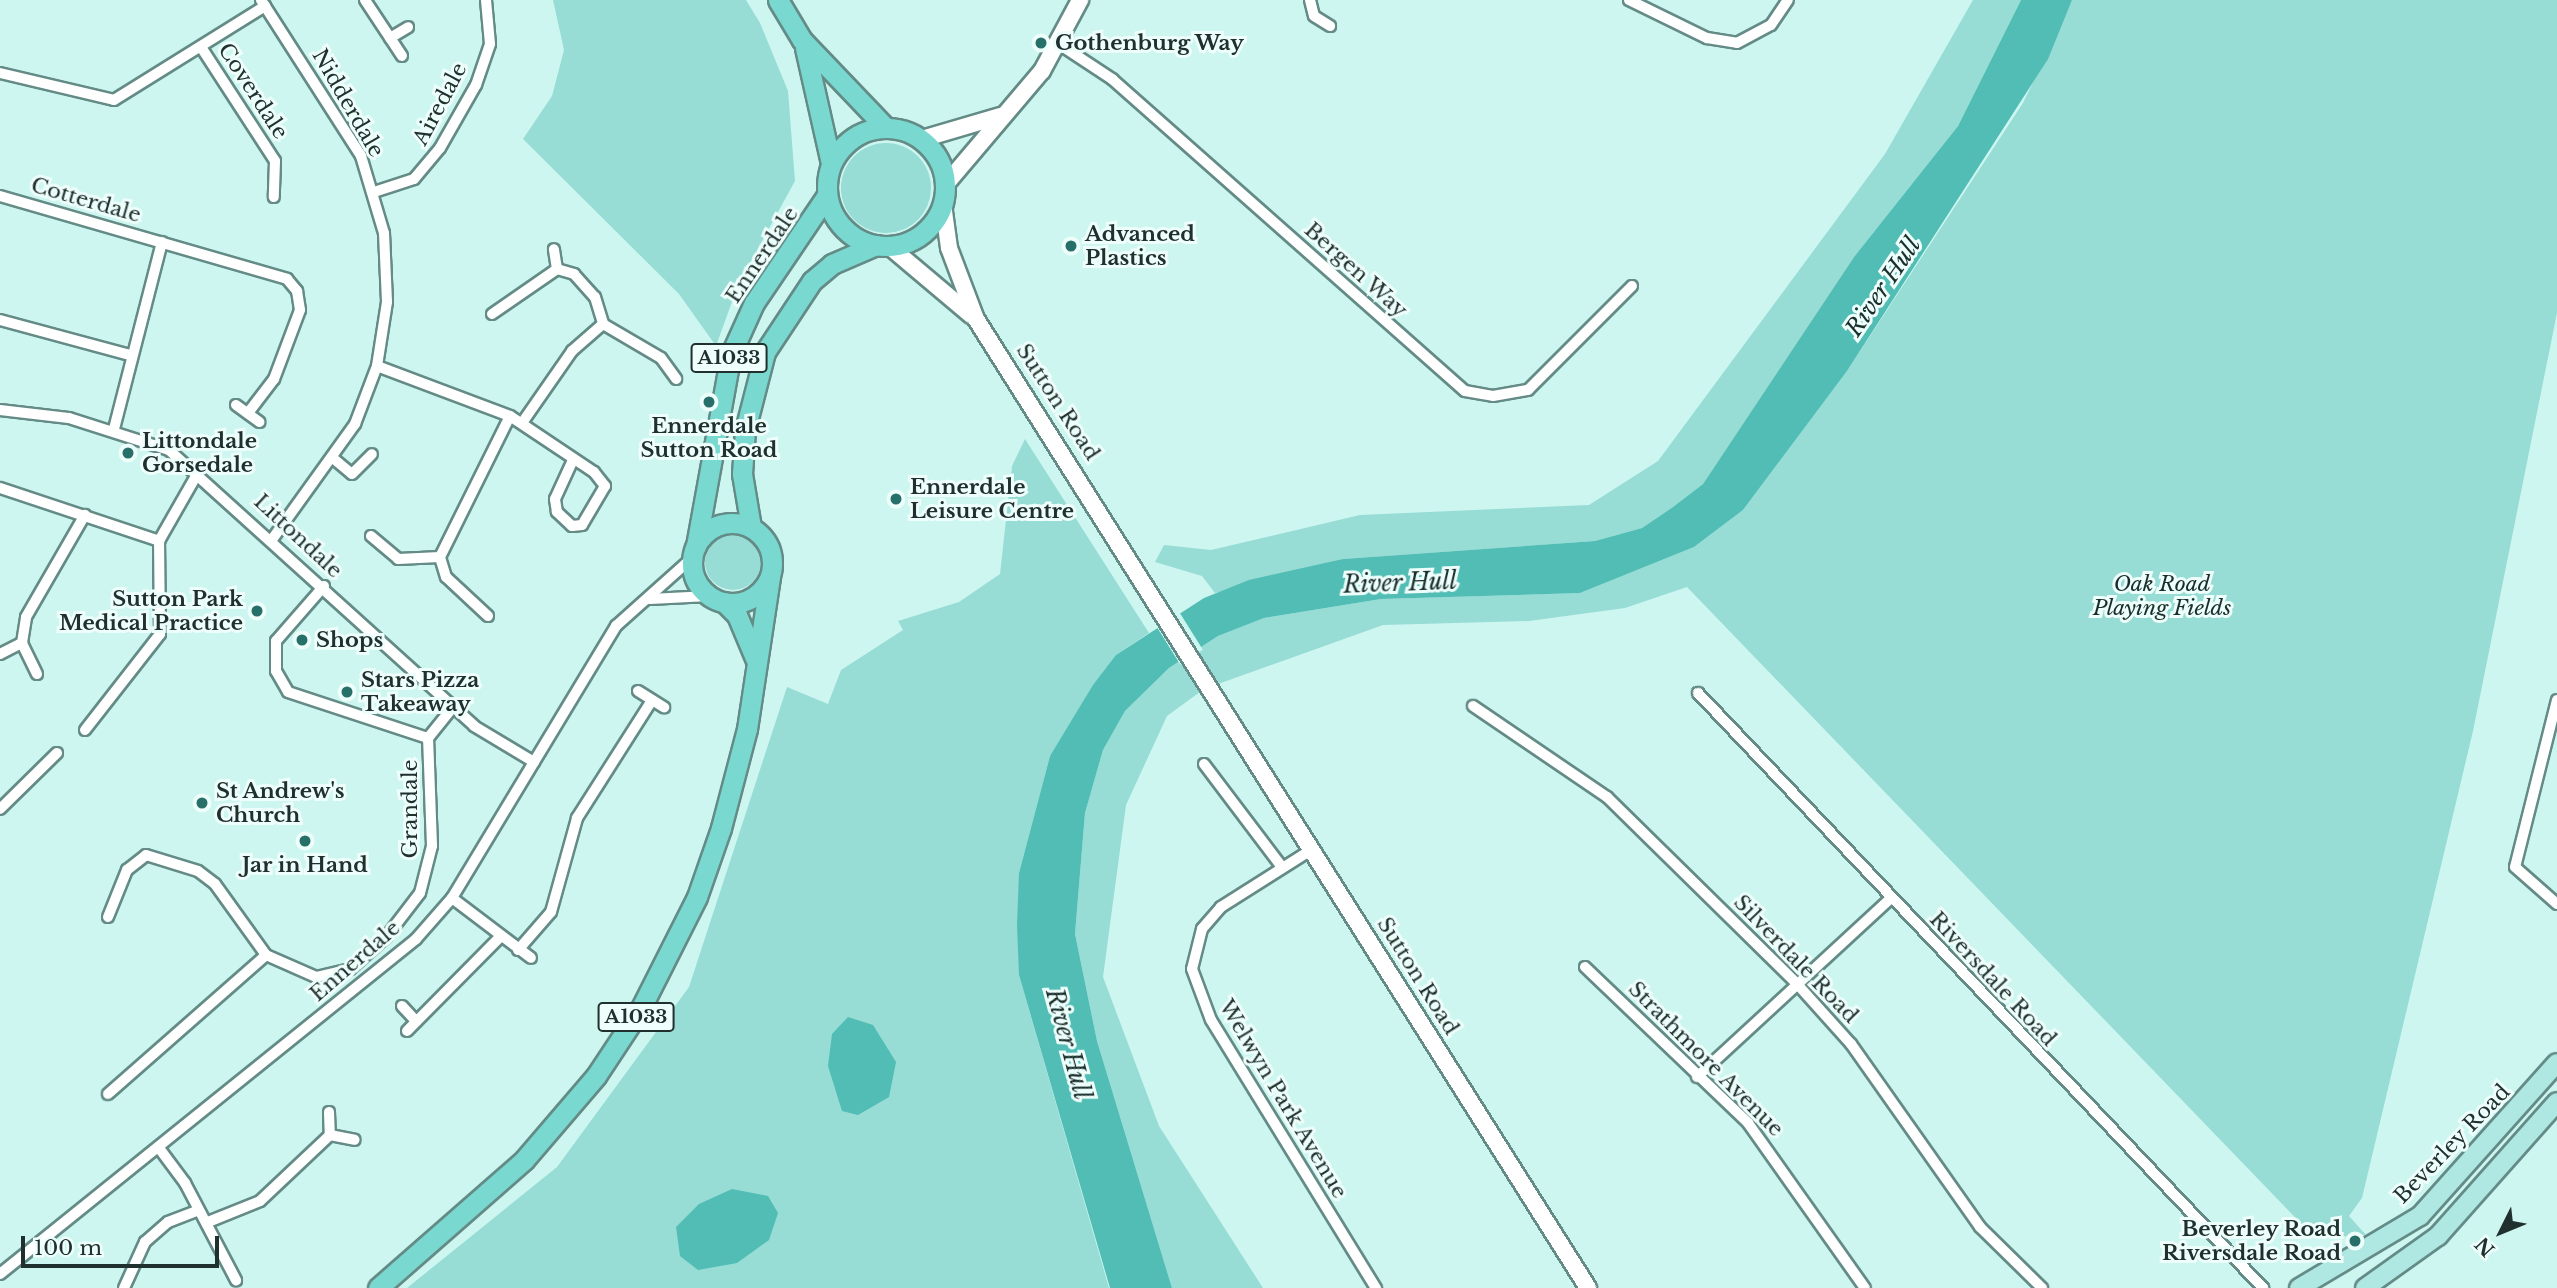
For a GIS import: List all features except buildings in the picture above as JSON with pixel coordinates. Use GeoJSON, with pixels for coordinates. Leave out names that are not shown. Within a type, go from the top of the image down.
{"type":"FeatureCollection","features":[{"type":"Feature","properties":{"kind":"highway"},"geometry":{"type":"LineString","coordinates":[[778,0],[802,40],[886,127],[922,139],[943,167],[945,194],[923,234],[883,246],[844,228],[827,195],[831,163],[802,40]]}},
{"type":"Feature","properties":{"kind":"highway"},"geometry":{"type":"LineString","coordinates":[[831,163],[853,137],[886,127]]}},
{"type":"Feature","properties":{"kind":"highway","name":"Ennerdale"},"geometry":{"type":"LineString","coordinates":[[694,552],[731,354],[754,303],[827,195]]}},
{"type":"Feature","properties":{"kind":"highway","name":"A1033"},"geometry":{"type":"LineString","coordinates":[[751,527],[742,474],[745,430],[765,352],[812,281],[832,264],[883,246]]}},
{"type":"Feature","properties":{"kind":"highway"},"geometry":{"type":"LineString","coordinates":[[717,599],[747,601],[770,577],[770,548],[751,527],[726,523],[694,552],[695,579],[717,599],[748,637],[757,663]]}},
{"type":"Feature","properties":{"kind":"highway","name":"A1033"},"geometry":{"type":"LineString","coordinates":[[378,1288],[524,1160],[590,1084],[641,1008],[713,854],[747,729],[770,577]]}},
{"type":"Feature","properties":{"kind":"main road","name":"Beverley Road"},"geometry":{"type":"LineString","coordinates":[[2299,1288],[2420,1216],[2557,1063]]}},
{"type":"Feature","properties":{"kind":"main road"},"geometry":{"type":"LineString","coordinates":[[2365,1288],[2438,1236],[2557,1102]]}},
{"type":"Feature","properties":{"kind":"main road"},"geometry":{"type":"LineString","coordinates":[[2495,1135],[2513,1152]]}},
{"type":"Feature","properties":{"kind":"street"},"geometry":{"type":"LineString","coordinates":[[365,0],[401,56]]}},
{"type":"Feature","properties":{"kind":"street","name":"Airedale"},"geometry":{"type":"LineString","coordinates":[[374,192],[414,179],[440,148],[476,85],[490,44],[485,0]]}},
{"type":"Feature","properties":{"kind":"street"},"geometry":{"type":"LineString","coordinates":[[945,194],[1002,115],[1059,44],[1080,0]]}},
{"type":"Feature","properties":{"kind":"street"},"geometry":{"type":"LineString","coordinates":[[1310,0],[1314,16],[1330,26]]}},
{"type":"Feature","properties":{"kind":"street"},"geometry":{"type":"LineString","coordinates":[[1629,0],[1707,38],[1737,43],[1772,25],[1788,0]]}},
{"type":"Feature","properties":{"kind":"street","name":"Nidderdale"},"geometry":{"type":"LineString","coordinates":[[263,3],[360,156],[374,192],[384,233],[387,302],[377,366],[334,459],[273,538]]}},
{"type":"Feature","properties":{"kind":"street","name":"Coverdale"},"geometry":{"type":"LineString","coordinates":[[0,72],[114,100],[201,47],[263,3]]}},
{"type":"Feature","properties":{"kind":"street"},"geometry":{"type":"LineString","coordinates":[[390,38],[408,27]]}},
{"type":"Feature","properties":{"kind":"street","name":"Bergen Way"},"geometry":{"type":"LineString","coordinates":[[1059,44],[1112,79],[1465,391],[1493,396],[1528,390],[1632,286]]}},
{"type":"Feature","properties":{"kind":"street","name":"Coverdale"},"geometry":{"type":"LineString","coordinates":[[201,47],[275,160],[274,197]]}},
{"type":"Feature","properties":{"kind":"street"},"geometry":{"type":"LineString","coordinates":[[922,139],[1002,115]]}},
{"type":"Feature","properties":{"kind":"street","name":"Sutton Road"},"geometry":{"type":"LineString","coordinates":[[945,194],[949,248],[975,319],[1588,1288]]}},
{"type":"Feature","properties":{"kind":"street","name":"Cotterdale"},"geometry":{"type":"LineString","coordinates":[[0,196],[287,279],[298,291],[300,310],[274,379],[248,413]]}},
{"type":"Feature","properties":{"kind":"street","name":"Cotterdale"},"geometry":{"type":"LineString","coordinates":[[114,429],[130,355],[162,242]]}},
{"type":"Feature","properties":{"kind":"street"},"geometry":{"type":"LineString","coordinates":[[883,246],[975,319]]}},
{"type":"Feature","properties":{"kind":"street"},"geometry":{"type":"LineString","coordinates":[[554,249],[557,269]]}},
{"type":"Feature","properties":{"kind":"street"},"geometry":{"type":"LineString","coordinates":[[492,314],[557,269]]}},
{"type":"Feature","properties":{"kind":"street"},"geometry":{"type":"LineString","coordinates":[[557,269],[574,274],[595,297],[603,324],[661,358],[676,379]]}},
{"type":"Feature","properties":{"kind":"street"},"geometry":{"type":"LineString","coordinates":[[0,320],[130,355]]}},
{"type":"Feature","properties":{"kind":"street"},"geometry":{"type":"LineString","coordinates":[[522,423],[572,351],[603,324]]}},
{"type":"Feature","properties":{"kind":"street"},"geometry":{"type":"LineString","coordinates":[[377,366],[510,416],[605,486],[582,526],[572,526],[557,512],[555,499],[572,462]]}},
{"type":"Feature","properties":{"kind":"street"},"geometry":{"type":"LineString","coordinates":[[236,405],[259,422]]}},
{"type":"Feature","properties":{"kind":"street","name":"Littondale"},"geometry":{"type":"LineString","coordinates":[[0,410],[114,429],[169,450],[199,471],[453,707],[534,762]]}},
{"type":"Feature","properties":{"kind":"street"},"geometry":{"type":"LineString","coordinates":[[488,616],[446,577],[440,557],[510,416]]}},
{"type":"Feature","properties":{"kind":"street"},"geometry":{"type":"LineString","coordinates":[[334,459],[352,474],[372,454]]}},
{"type":"Feature","properties":{"kind":"street"},"geometry":{"type":"LineString","coordinates":[[85,730],[160,634],[159,541],[199,471]]}},
{"type":"Feature","properties":{"kind":"street"},"geometry":{"type":"LineString","coordinates":[[0,488],[159,541]]}},
{"type":"Feature","properties":{"kind":"street"},"geometry":{"type":"LineString","coordinates":[[37,674],[22,643],[26,617],[85,515]]}},
{"type":"Feature","properties":{"kind":"street"},"geometry":{"type":"LineString","coordinates":[[371,536],[398,559],[440,557]]}},
{"type":"Feature","properties":{"kind":"street","name":"Ennerdale"},"geometry":{"type":"LineString","coordinates":[[0,1274],[348,999],[452,898],[616,626],[647,600],[694,552]]}},
{"type":"Feature","properties":{"kind":"street","name":"Grandale"},"geometry":{"type":"LineString","coordinates":[[324,586],[276,641],[276,671],[288,692],[428,738]]}},
{"type":"Feature","properties":{"kind":"street"},"geometry":{"type":"LineString","coordinates":[[647,600],[717,599]]}},
{"type":"Feature","properties":{"kind":"street"},"geometry":{"type":"LineString","coordinates":[[0,654],[22,643]]}},
{"type":"Feature","properties":{"kind":"street"},"geometry":{"type":"LineString","coordinates":[[638,691],[650,702],[664,707]]}},
{"type":"Feature","properties":{"kind":"street","name":"Riversdale Road"},"geometry":{"type":"LineString","coordinates":[[1698,693],[2263,1288]]}},
{"type":"Feature","properties":{"kind":"street"},"geometry":{"type":"LineString","coordinates":[[2557,700],[2515,867],[2557,904]]}},
{"type":"Feature","properties":{"kind":"street"},"geometry":{"type":"LineString","coordinates":[[518,950],[551,912],[577,818],[650,702]]}},
{"type":"Feature","properties":{"kind":"street","name":"Silverdale Road"},"geometry":{"type":"LineString","coordinates":[[1473,706],[1608,797],[1798,985],[1851,1044],[1980,1227],[2042,1288]]}},
{"type":"Feature","properties":{"kind":"street","name":"Grandale"},"geometry":{"type":"LineString","coordinates":[[266,955],[333,977],[407,915],[432,846],[428,738],[453,707]]}},
{"type":"Feature","properties":{"kind":"street"},"geometry":{"type":"LineString","coordinates":[[0,809],[57,753]]}},
{"type":"Feature","properties":{"kind":"street"},"geometry":{"type":"LineString","coordinates":[[1204,764],[1282,867]]}},
{"type":"Feature","properties":{"kind":"street","name":"Welwyn Park Avenue"},"geometry":{"type":"LineString","coordinates":[[1311,850],[1221,907],[1202,929],[1192,969],[1211,1020],[1376,1288]]}},
{"type":"Feature","properties":{"kind":"street"},"geometry":{"type":"LineString","coordinates":[[108,917],[127,870],[146,855],[198,871],[215,884],[266,955],[108,1094]]}},
{"type":"Feature","properties":{"kind":"street"},"geometry":{"type":"LineString","coordinates":[[452,898],[499,938],[531,958]]}},
{"type":"Feature","properties":{"kind":"street"},"geometry":{"type":"LineString","coordinates":[[1697,1077],[1891,898]]}},
{"type":"Feature","properties":{"kind":"street"},"geometry":{"type":"LineString","coordinates":[[407,1031],[499,938]]}},
{"type":"Feature","properties":{"kind":"street","name":"Strathmore Avenue"},"geometry":{"type":"LineString","coordinates":[[1586,967],[1776,1156],[1865,1288]]}},
{"type":"Feature","properties":{"kind":"street"},"geometry":{"type":"LineString","coordinates":[[402,1006],[416,1021]]}},
{"type":"Feature","properties":{"kind":"street"},"geometry":{"type":"LineString","coordinates":[[208,1222],[260,1201],[330,1135],[330,1112]]}},
{"type":"Feature","properties":{"kind":"street"},"geometry":{"type":"LineString","coordinates":[[330,1135],[355,1140]]}},
{"type":"Feature","properties":{"kind":"street"},"geometry":{"type":"LineString","coordinates":[[159,1148],[197,1211],[208,1222],[236,1280]]}},
{"type":"Feature","properties":{"kind":"street"},"geometry":{"type":"LineString","coordinates":[[124,1288],[145,1242],[168,1222],[197,1211]]}},
{"type":"Feature","properties":{"kind":"green space"},"geometry":{"type":"Polygon","coordinates":[[[553,0],[746,0],[760,23],[788,91],[795,181],[738,285],[716,346],[679,294],[523,139],[552,96],[564,50],[553,0]]]}},
{"type":"Feature","properties":{"kind":"green space"},"geometry":{"type":"Polygon","coordinates":[[[1973,0],[2021,0],[1958,126],[1854,257],[1703,484],[1673,507],[1642,528],[1595,541],[1343,559],[1215,593],[1202,576],[1155,562],[1164,545],[1211,550],[1360,515],[1589,505],[1658,461],[1885,154],[1973,0]]]}},
{"type":"Feature","properties":{"kind":"green space","name":"Oak Road Playing Fields"},"geometry":{"type":"Polygon","coordinates":[[[2072,0],[2557,0],[2557,313],[2473,731],[2362,1198],[2349,1216],[2366,1235],[2315,1238],[1687,587],[1625,608],[1529,621],[1383,625],[1204,689],[1167,716],[1126,805],[1103,977],[1159,1126],[1263,1288],[1172,1288],[1097,1041],[1075,934],[1085,813],[1103,750],[1125,711],[1169,668],[1218,636],[1264,618],[1381,599],[1580,593],[1694,547],[1743,510],[1847,371],[2023,103],[2072,0]]]}},
{"type":"Feature","properties":{"kind":"green space"},"geometry":{"type":"Polygon","coordinates":[[[886,143],[903,147],[918,156],[927,171],[931,188],[927,205],[918,220],[903,229],[886,233],[869,229],[854,220],[845,205],[841,188],[845,171],[854,156],[869,147],[886,143]]]}},
{"type":"Feature","properties":{"kind":"green space"},"geometry":{"type":"Polygon","coordinates":[[[1025,439],[1149,633],[1116,655],[1050,756],[1019,873],[1019,975],[1109,1288],[407,1288],[557,1167],[689,987],[787,687],[828,704],[841,670],[903,630],[898,621],[959,602],[1000,574],[1012,466],[1025,439]]]}},
{"type":"Feature","properties":{"kind":"green space"},"geometry":{"type":"Polygon","coordinates":[[[727,534],[739,534],[753,542],[761,556],[759,573],[753,582],[739,590],[727,590],[710,578],[705,568],[705,556],[717,539],[727,534]]]}},
{"type":"Feature","properties":{"kind":"water","name":"River Hull"},"geometry":{"type":"Polygon","coordinates":[[[2021,0],[2072,0],[2048,59],[1847,371],[1743,510],[1694,547],[1580,593],[1381,599],[1264,618],[1218,636],[1169,668],[1125,711],[1103,750],[1085,813],[1075,934],[1097,1041],[1172,1288],[1110,1288],[1019,975],[1017,925],[1019,873],[1050,756],[1093,685],[1116,655],[1204,598],[1249,580],[1343,559],[1595,541],[1642,528],[1673,507],[1703,484],[1854,257],[1958,126],[2021,0]]]}},
{"type":"Feature","properties":{"kind":"water"},"geometry":{"type":"Polygon","coordinates":[[[848,1017],[873,1025],[896,1062],[889,1097],[858,1115],[842,1111],[828,1066],[832,1034],[848,1017]]]}},
{"type":"Feature","properties":{"kind":"water"},"geometry":{"type":"Polygon","coordinates":[[[732,1189],[768,1196],[778,1213],[769,1240],[737,1263],[698,1270],[680,1256],[676,1227],[699,1204],[732,1189]]]}},
{"type":"Feature","properties":{"kind":"pier"},"geometry":{"type":"Polygon","coordinates":[[[1178,610],[1203,650],[1180,664],[1155,624],[1178,610]]]}},
{"type":"Feature","properties":{"kind":"place","name":"Gothenburg Way"},"geometry":{"type":"Point","coordinates":[1041,43]}},
{"type":"Feature","properties":{"kind":"place","name":"Advanced Plastics"},"geometry":{"type":"Point","coordinates":[1071,246]}},
{"type":"Feature","properties":{"kind":"place","name":"Ennerdale Sutton Road"},"geometry":{"type":"Point","coordinates":[709,402]}},
{"type":"Feature","properties":{"kind":"place","name":"Littondale Gorsedale"},"geometry":{"type":"Point","coordinates":[128,453]}},
{"type":"Feature","properties":{"kind":"place","name":"Ennerdale Leisure Centre"},"geometry":{"type":"Point","coordinates":[896,499]}},
{"type":"Feature","properties":{"kind":"place","name":"Sutton Park Medical Practice"},"geometry":{"type":"Point","coordinates":[257,611]}},
{"type":"Feature","properties":{"kind":"place","name":"Shops"},"geometry":{"type":"Point","coordinates":[302,640]}},
{"type":"Feature","properties":{"kind":"place","name":"Stars Pizza Takeaway"},"geometry":{"type":"Point","coordinates":[347,692]}},
{"type":"Feature","properties":{"kind":"place","name":"St Andrew's Church"},"geometry":{"type":"Point","coordinates":[202,803]}},
{"type":"Feature","properties":{"kind":"place","name":"Jar in Hand"},"geometry":{"type":"Point","coordinates":[305,841]}},
{"type":"Feature","properties":{"kind":"place","name":"Beverley Road Riversdale Road"},"geometry":{"type":"Point","coordinates":[2355,1241]}}]}
